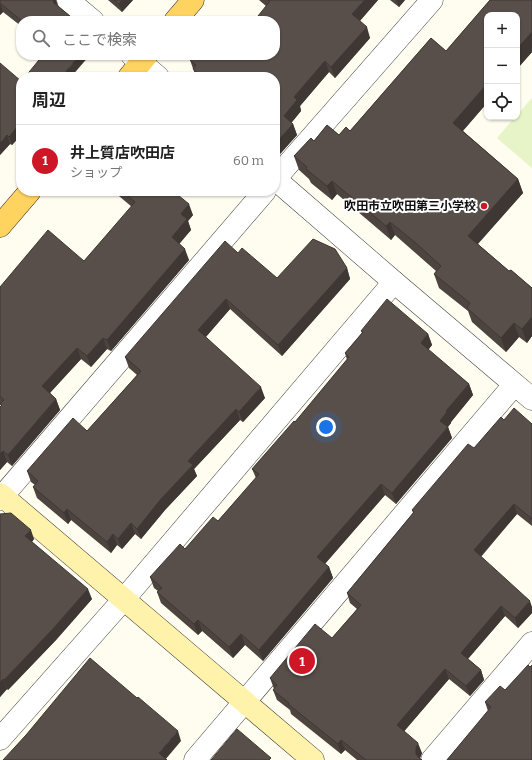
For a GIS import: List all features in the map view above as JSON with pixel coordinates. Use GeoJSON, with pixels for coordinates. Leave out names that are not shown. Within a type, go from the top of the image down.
{"type":"FeatureCollection","features":[{"type":"Feature","properties":{"kind":"main road"},"geometry":{"type":"LineString","coordinates":[[179,16],[193,0]]}},
{"type":"Feature","properties":{"kind":"main road"},"geometry":{"type":"LineString","coordinates":[[0,226],[26,196]]}},
{"type":"Feature","properties":{"kind":"street"},"geometry":{"type":"LineString","coordinates":[[68,0],[87,16]]}},
{"type":"Feature","properties":{"kind":"street"},"geometry":{"type":"LineString","coordinates":[[280,173],[432,0]]}},
{"type":"Feature","properties":{"kind":"street"},"geometry":{"type":"LineString","coordinates":[[137,62],[151,72]]}},
{"type":"Feature","properties":{"kind":"street"},"geometry":{"type":"LineString","coordinates":[[280,183],[532,399]]}},
{"type":"Feature","properties":{"kind":"street"},"geometry":{"type":"LineString","coordinates":[[261,196],[1,496],[313,760]]}},
{"type":"Feature","properties":{"kind":"street"},"geometry":{"type":"LineString","coordinates":[[0,739],[124,599],[394,282]]}},
{"type":"Feature","properties":{"kind":"street"},"geometry":{"type":"LineString","coordinates":[[195,760],[514,385]]}},
{"type":"Feature","properties":{"kind":"street"},"geometry":{"type":"LineString","coordinates":[[432,760],[532,643]]}},
{"type":"Feature","properties":{"kind":"green space"},"geometry":{"type":"Polygon","coordinates":[[[532,98],[532,168],[497,138],[512,120],[520,120],[520,112],[532,98]]]}},
{"type":"Feature","properties":{"kind":"building"},"geometry":{"type":"Polygon","coordinates":[[[0,0],[54,0],[53,2],[70,16],[16,16],[0,3],[0,0]]]}},
{"type":"Feature","properties":{"kind":"building"},"geometry":{"type":"Polygon","coordinates":[[[114,0],[122,0],[119,4],[114,0]]]}},
{"type":"Feature","properties":{"kind":"building"},"geometry":{"type":"Polygon","coordinates":[[[268,0],[365,0],[352,14],[367,27],[331,67],[325,61],[294,97],[297,100],[284,116],[293,124],[280,139],[280,72],[196,72],[193,69],[196,65],[190,60],[280,60],[280,16],[258,16],[270,1],[268,0]]]}},
{"type":"Feature","properties":{"kind":"building"},"geometry":{"type":"Polygon","coordinates":[[[490,0],[532,0],[532,32],[520,46],[520,12],[484,12],[484,87],[453,123],[518,179],[468,236],[509,271],[511,270],[532,288],[532,317],[522,329],[514,323],[501,338],[467,308],[470,303],[434,274],[441,266],[417,244],[390,222],[386,226],[332,181],[327,186],[306,169],[307,167],[294,156],[311,138],[314,141],[327,125],[339,135],[346,127],[350,131],[431,38],[446,51],[490,0]]]}},
{"type":"Feature","properties":{"kind":"building"},"geometry":{"type":"Polygon","coordinates":[[[39,60],[76,60],[65,72],[29,72],[39,60]]]}},
{"type":"Feature","properties":{"kind":"building"},"geometry":{"type":"Polygon","coordinates":[[[0,63],[16,77],[16,128],[9,137],[7,135],[0,143],[0,63]]]}},
{"type":"Feature","properties":{"kind":"building"},"geometry":{"type":"Polygon","coordinates":[[[128,196],[179,196],[189,204],[181,214],[187,219],[172,237],[185,249],[107,340],[103,338],[87,356],[77,348],[42,386],[56,399],[8,455],[3,451],[0,454],[0,407],[2,405],[0,404],[4,400],[0,396],[0,287],[48,230],[84,261],[135,202],[128,196]]]}},
{"type":"Feature","properties":{"kind":"building"},"geometry":{"type":"Polygon","coordinates":[[[313,239],[335,249],[347,268],[278,345],[226,299],[198,330],[261,387],[239,412],[236,409],[188,461],[193,465],[161,499],[137,529],[131,523],[118,539],[113,534],[107,542],[67,509],[64,513],[33,487],[38,481],[27,471],[73,418],[87,431],[141,371],[125,357],[225,241],[238,253],[242,248],[277,278],[313,239]]]}},
{"type":"Feature","properties":{"kind":"building"},"geometry":{"type":"Polygon","coordinates":[[[387,299],[428,334],[421,343],[469,384],[446,411],[447,412],[440,421],[448,427],[392,493],[381,484],[317,557],[329,567],[259,650],[241,634],[229,647],[198,620],[194,624],[157,592],[162,588],[150,577],[180,544],[185,549],[213,517],[218,521],[259,474],[252,469],[294,421],[295,422],[349,357],[345,353],[363,332],[361,331],[387,299]]]}},
{"type":"Feature","properties":{"kind":"building"},"geometry":{"type":"Polygon","coordinates":[[[514,408],[532,424],[532,519],[514,504],[474,550],[530,601],[515,618],[501,606],[461,653],[481,670],[466,686],[445,669],[397,725],[418,743],[416,754],[422,760],[366,760],[341,740],[338,744],[288,704],[289,703],[273,690],[277,685],[270,678],[315,624],[332,638],[361,605],[347,593],[414,512],[412,510],[468,444],[474,448],[501,417],[504,420],[514,408]]]}},
{"type":"Feature","properties":{"kind":"building"},"geometry":{"type":"Polygon","coordinates":[[[11,513],[31,530],[25,536],[88,589],[52,630],[0,683],[0,514],[11,513]]]}},
{"type":"Feature","properties":{"kind":"building"},"geometry":{"type":"Polygon","coordinates":[[[90,658],[178,731],[159,753],[167,760],[3,760],[26,735],[90,658]]]}},
{"type":"Feature","properties":{"kind":"building"},"geometry":{"type":"Polygon","coordinates":[[[528,665],[530,667],[532,665],[532,760],[447,760],[491,707],[485,702],[500,686],[505,690],[528,665]]]}},
{"type":"Feature","properties":{"kind":"building"},"geometry":{"type":"Polygon","coordinates":[[[237,729],[271,758],[269,760],[211,760],[237,729]]]}},
{"type":"Feature","properties":{"kind":"place","name":"吹田市立吹田第三小学校"},"geometry":{"type":"Point","coordinates":[484,206]}},
{"type":"Feature","properties":{"kind":"place","name":"井上質店吹田店"},"geometry":{"type":"Point","coordinates":[302,661]}}]}
